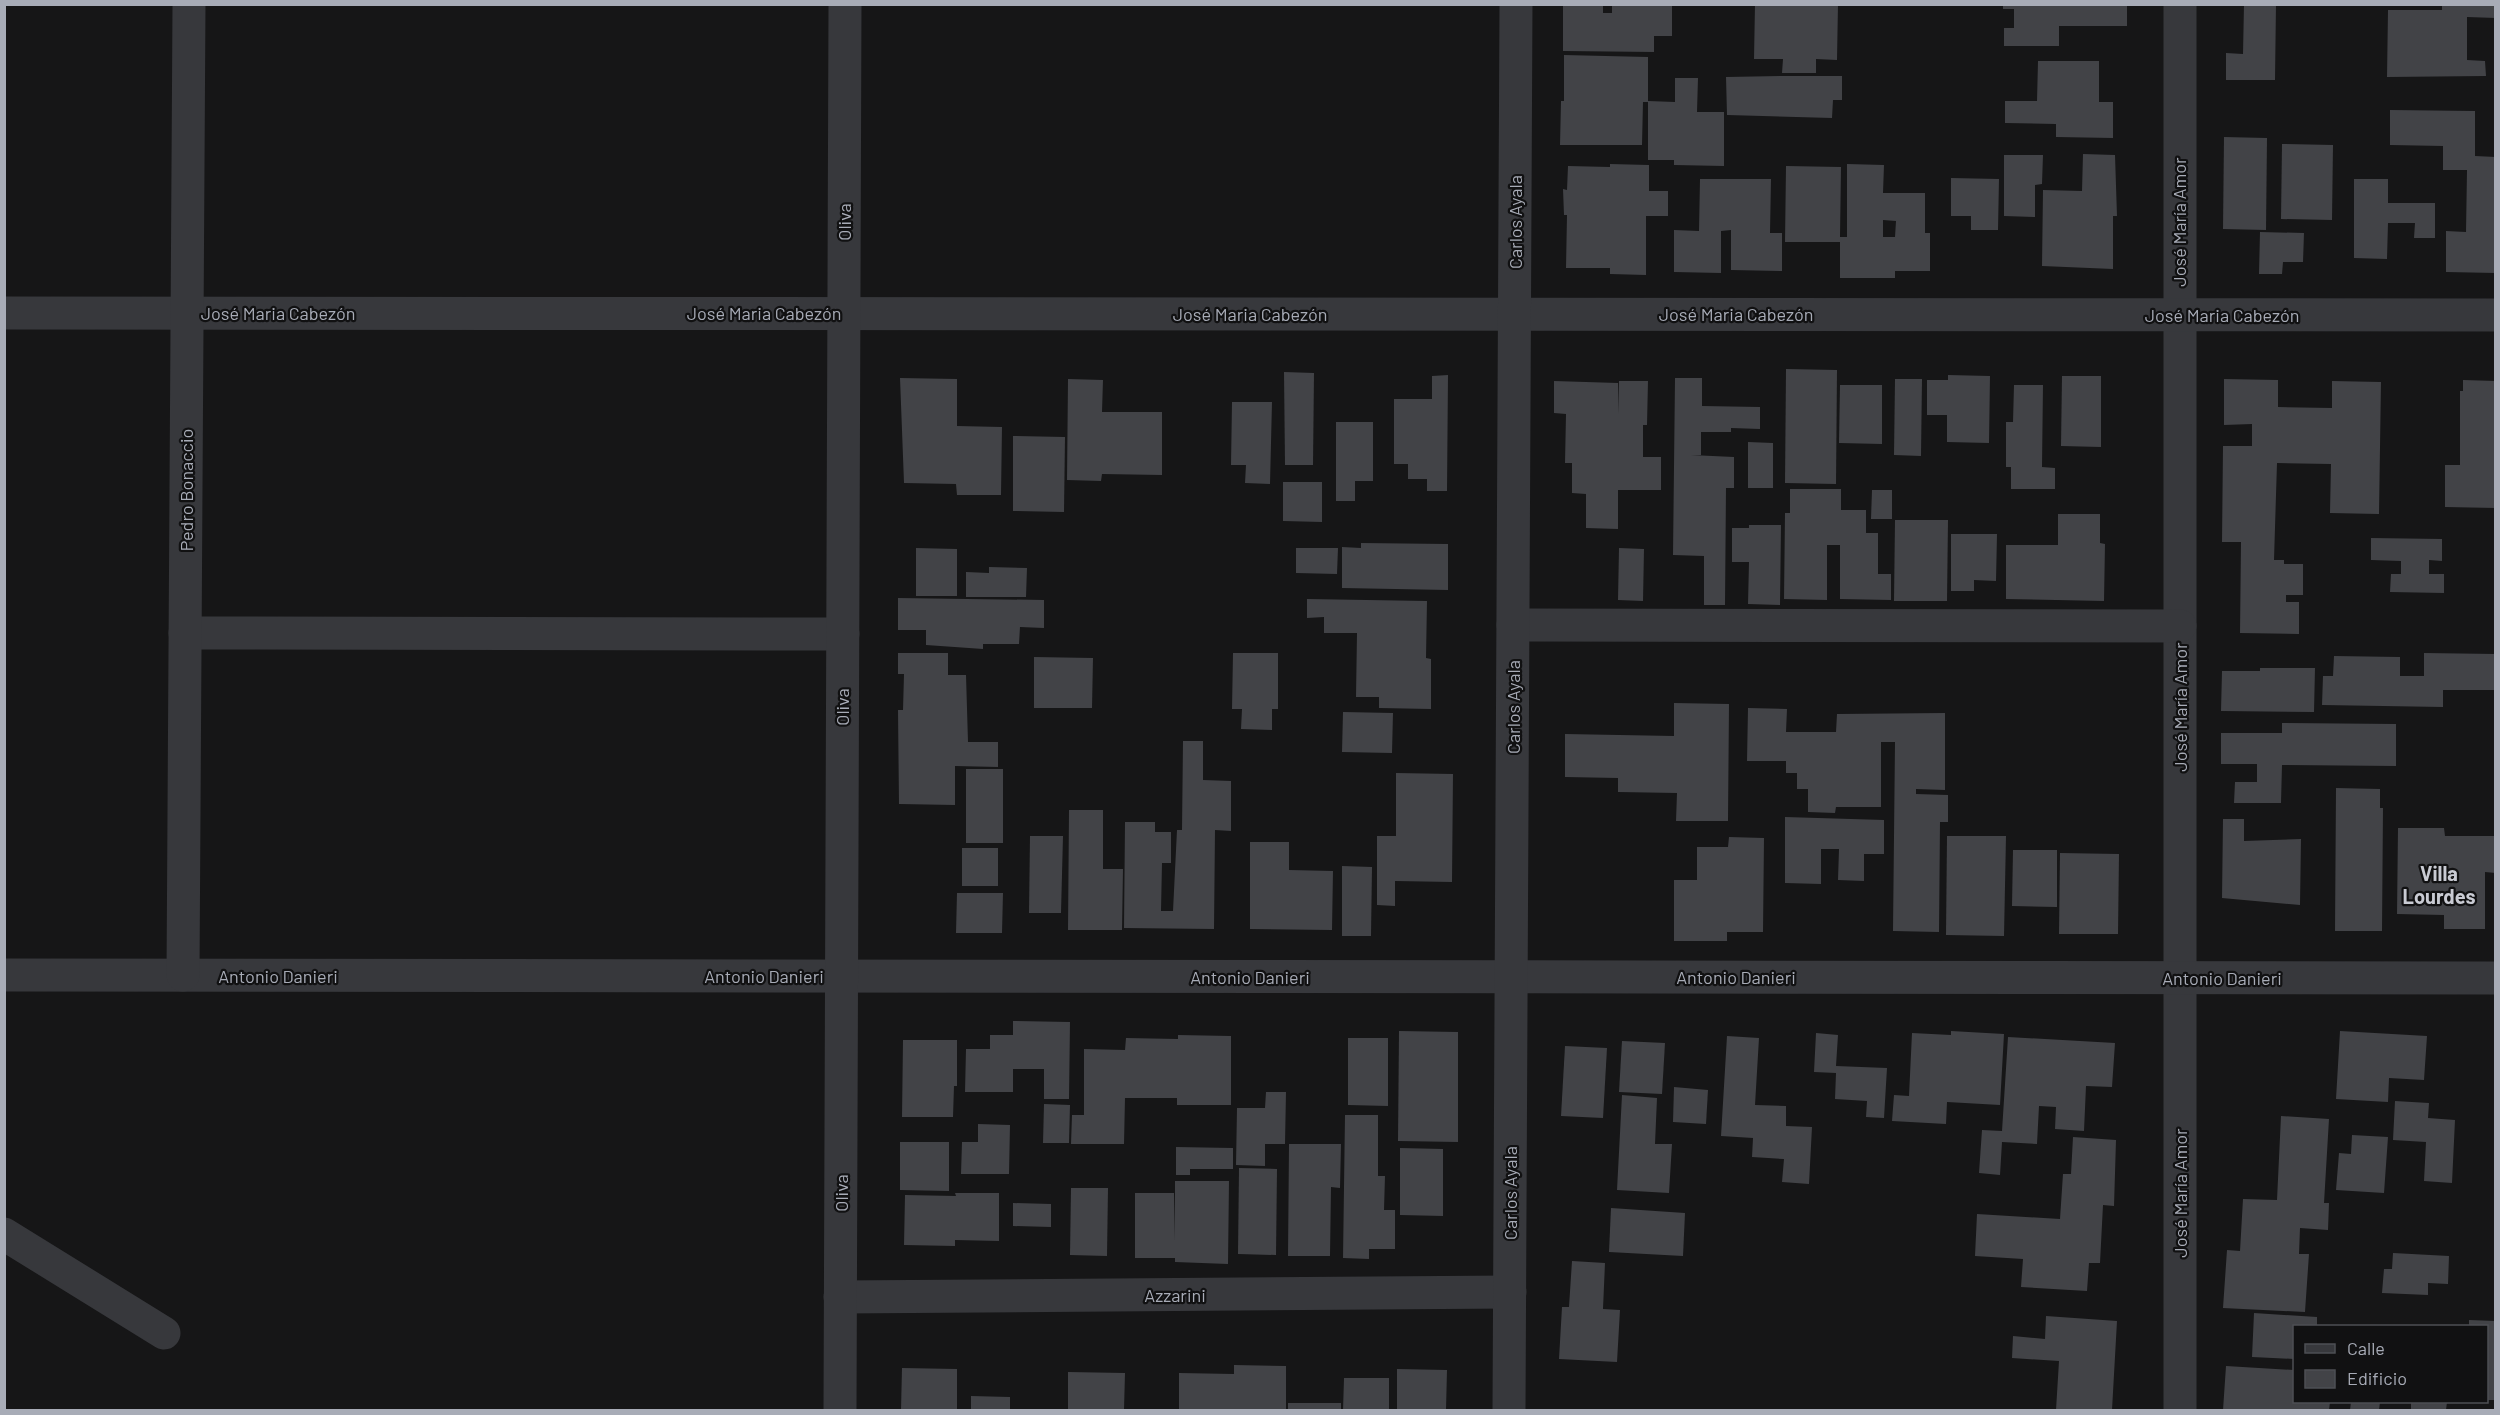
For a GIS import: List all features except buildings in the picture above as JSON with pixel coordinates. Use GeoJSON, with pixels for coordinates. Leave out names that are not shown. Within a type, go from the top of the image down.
{"type":"FeatureCollection","features":[{"type":"Feature","properties":{"kind":"street","name":"Pedro Bonaccio"},"geometry":{"type":"LineString","coordinates":[[183,975],[189,4]]}},
{"type":"Feature","properties":{"kind":"street","name":"Oliva"},"geometry":{"type":"LineString","coordinates":[[840,1410],[845,4]]}},
{"type":"Feature","properties":{"kind":"street","name":"Carlos Ayala"},"geometry":{"type":"LineString","coordinates":[[1509,1410],[1516,4]]}},
{"type":"Feature","properties":{"kind":"street","name":"José María Amor"},"geometry":{"type":"LineString","coordinates":[[2180,4],[2180,1410]]}},
{"type":"Feature","properties":{"kind":"street","name":"José Maria Cabezón"},"geometry":{"type":"LineString","coordinates":[[4,313],[2496,315]]}},
{"type":"Feature","properties":{"kind":"street"},"geometry":{"type":"LineString","coordinates":[[1513,625],[2180,626]]}},
{"type":"Feature","properties":{"kind":"street"},"geometry":{"type":"LineString","coordinates":[[185,633],[843,634]]}},
{"type":"Feature","properties":{"kind":"street","name":"Antonio Danieri"},"geometry":{"type":"LineString","coordinates":[[4,975],[2496,978]]}},
{"type":"Feature","properties":{"kind":"street"},"geometry":{"type":"LineString","coordinates":[[4,1234],[164,1334]]}},
{"type":"Feature","properties":{"kind":"street","name":"Azzarini"},"geometry":{"type":"LineString","coordinates":[[840,1297],[1510,1292]]}},
{"type":"Feature","properties":{"kind":"district","name":"Villa Lourdes"},"geometry":{"type":"Point","coordinates":[2439,884]}}]}
